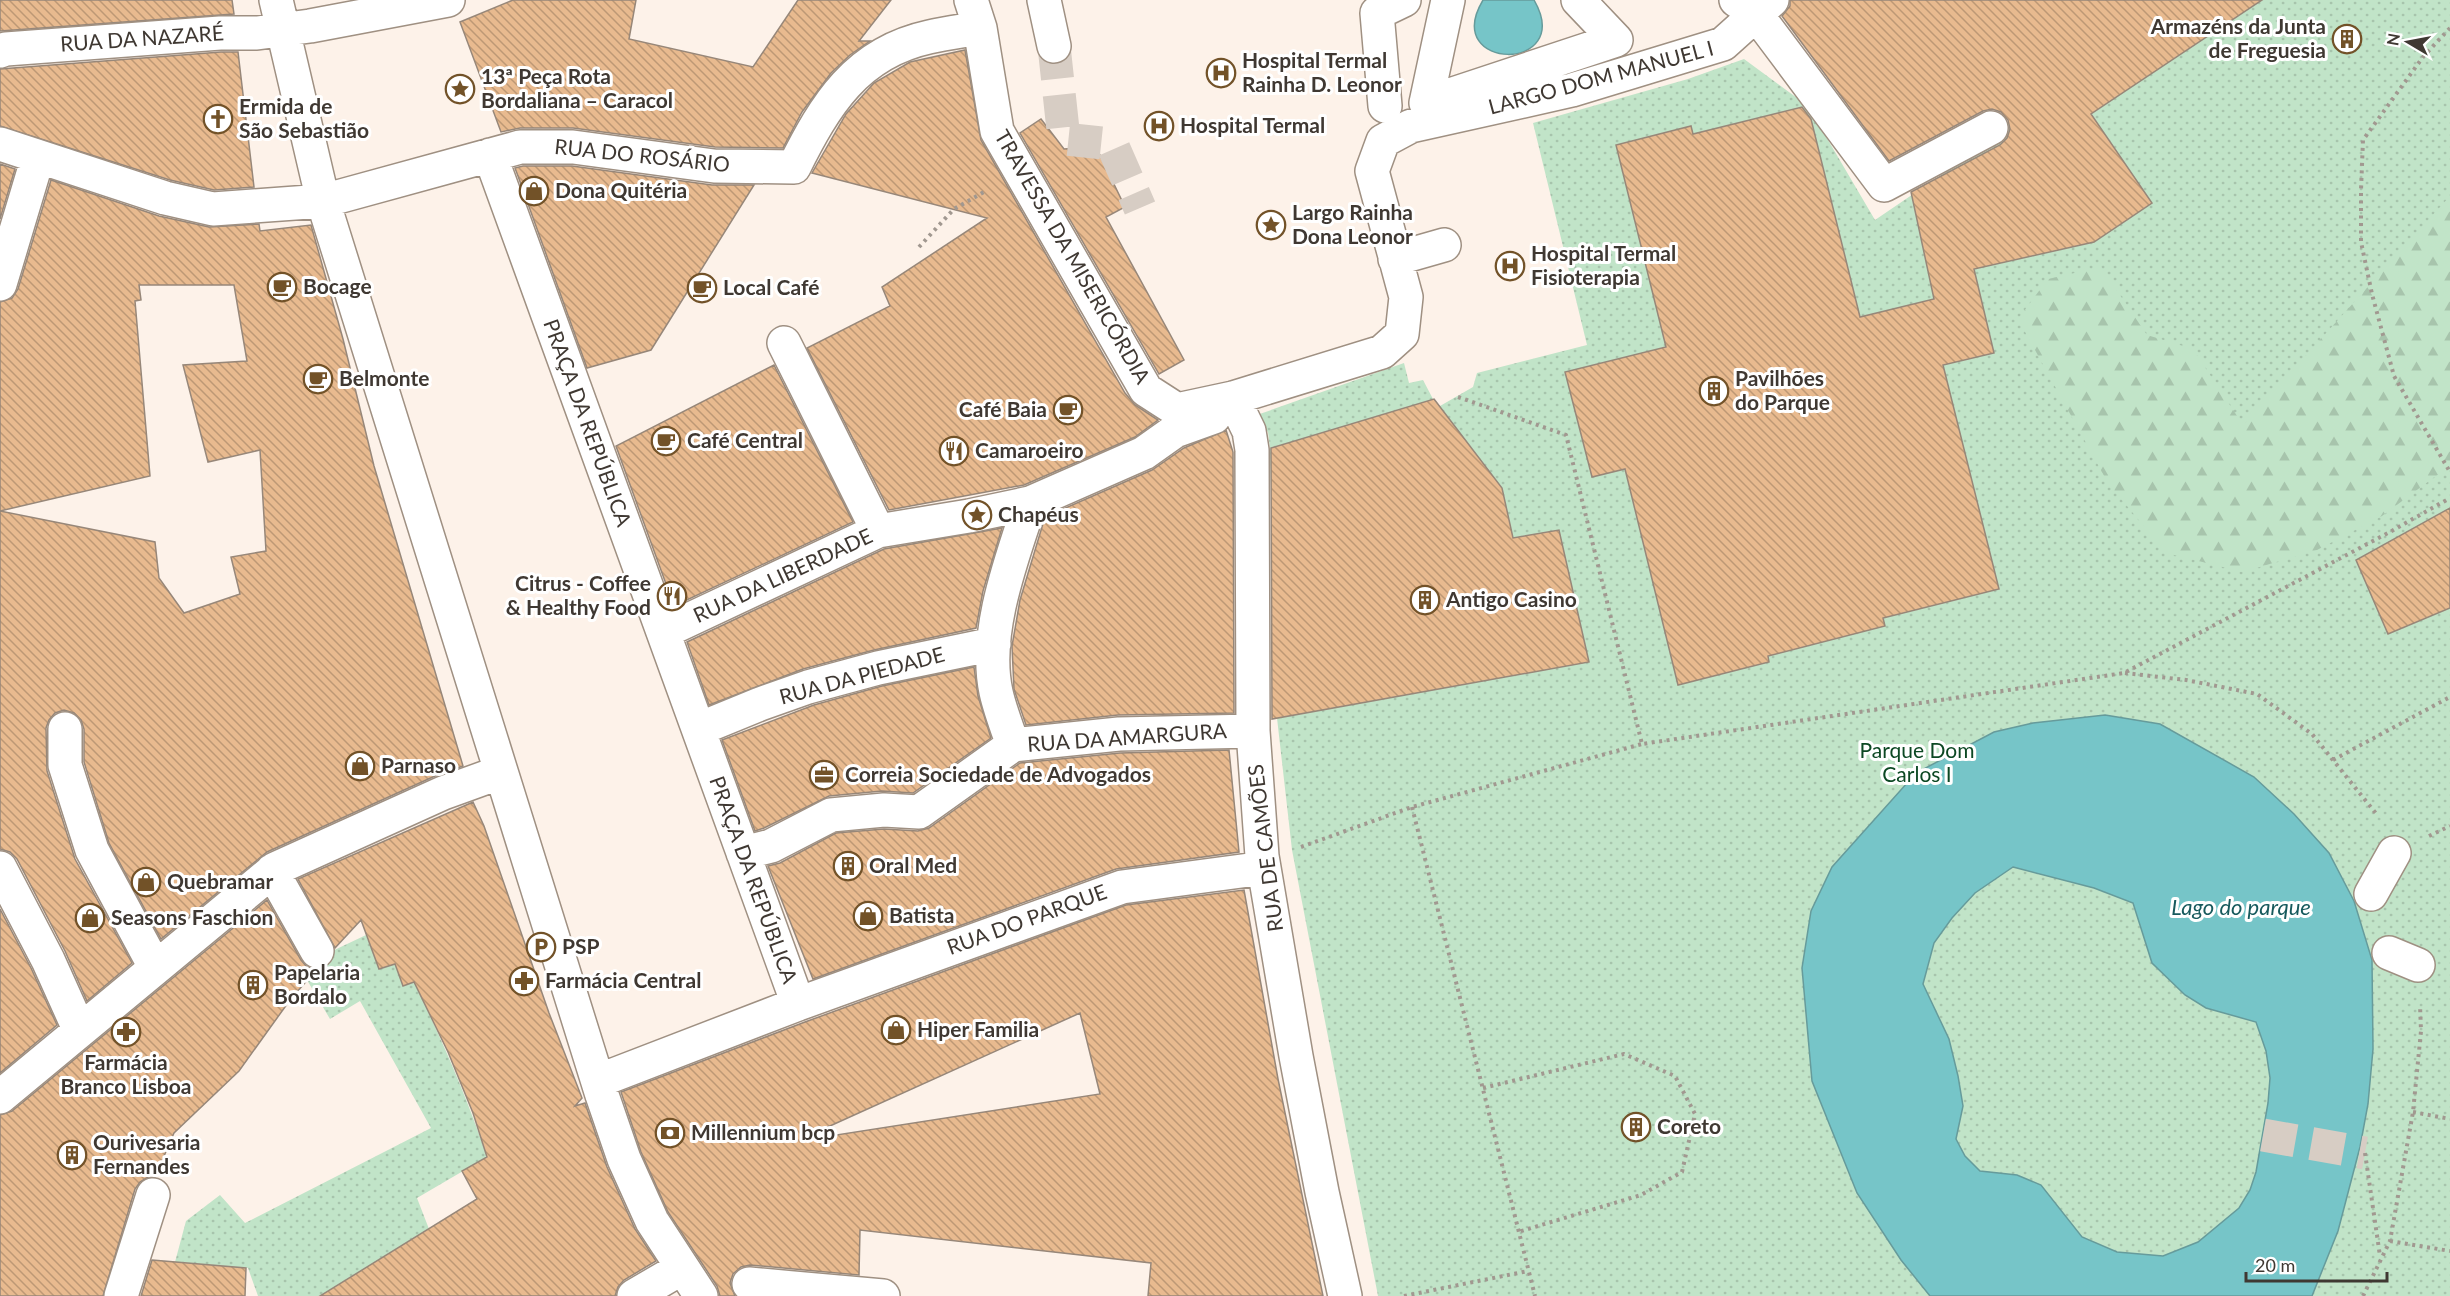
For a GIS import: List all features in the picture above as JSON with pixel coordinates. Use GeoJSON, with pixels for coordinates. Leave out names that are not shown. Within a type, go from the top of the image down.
{"type":"FeatureCollection","features":[{"type":"Feature","properties":{"kind":"street","name":"RUA DA NAZARÉ"},"geometry":{"type":"LineString","coordinates":[[0,51],[208,34],[257,33],[280,14],[310,26],[448,0]]}},
{"type":"Feature","properties":{"kind":"street"},"geometry":{"type":"LineString","coordinates":[[1044,0],[1054,46]]}},
{"type":"Feature","properties":{"kind":"street"},"geometry":{"type":"LineString","coordinates":[[1385,106],[1377,13],[1404,0]]}},
{"type":"Feature","properties":{"kind":"street"},"geometry":{"type":"LineString","coordinates":[[1448,0],[1426,103],[1616,40],[1578,0]]}},
{"type":"Feature","properties":{"kind":"street"},"geometry":{"type":"LineString","coordinates":[[1755,5],[1884,185],[1991,128]]}},
{"type":"Feature","properties":{"kind":"street","name":"LARGO DOM MANUEL I"},"geometry":{"type":"LineString","coordinates":[[1395,259],[1372,171],[1383,141],[1411,126],[1572,90],[1723,45],[1755,5]]}},
{"type":"Feature","properties":{"kind":"street"},"geometry":{"type":"LineString","coordinates":[[280,14],[323,201],[598,1080],[624,1159],[652,1221],[701,1296]]}},
{"type":"Feature","properties":{"kind":"street","name":"TRAVESSA DA MISERICÓRDIA"},"geometry":{"type":"LineString","coordinates":[[975,14],[997,131],[1146,390],[1176,410],[1233,398]]}},
{"type":"Feature","properties":{"kind":"street","name":"RUA DO ROSÁRIO"},"geometry":{"type":"LineString","coordinates":[[490,155],[520,147],[573,147],[714,166],[794,167],[814,126],[847,81],[884,54],[975,14]]}},
{"type":"Feature","properties":{"kind":"street"},"geometry":{"type":"LineString","coordinates":[[0,144],[165,198],[213,209],[323,201],[490,155]]}},
{"type":"Feature","properties":{"kind":"street","name":"PRAÇA DA REPÚBLICA"},"geometry":{"type":"LineString","coordinates":[[490,155],[798,1004],[598,1080]]}},
{"type":"Feature","properties":{"kind":"street"},"geometry":{"type":"LineString","coordinates":[[0,284],[38,157]]}},
{"type":"Feature","properties":{"kind":"street"},"geometry":{"type":"LineString","coordinates":[[1233,398],[1382,352],[1402,334],[1406,297],[1395,259],[1444,245]]}},
{"type":"Feature","properties":{"kind":"street"},"geometry":{"type":"LineString","coordinates":[[784,343],[878,531]]}},
{"type":"Feature","properties":{"kind":"street","name":"RUA DA LIBERDADE"},"geometry":{"type":"LineString","coordinates":[[663,632],[878,531],[969,516],[1030,502],[1144,453],[1175,431],[1226,413],[1233,398]]}},
{"type":"Feature","properties":{"kind":"street","name":"RUA DE CAMÕES"},"geometry":{"type":"LineString","coordinates":[[1233,398],[1249,431],[1252,450],[1253,731],[1264,868],[1298,1067],[1345,1296]]}},
{"type":"Feature","properties":{"kind":"street"},"geometry":{"type":"LineString","coordinates":[[1013,745],[996,690],[994,644],[1006,575],[1030,502]]}},
{"type":"Feature","properties":{"kind":"street","name":"RUA DA PIEDADE"},"geometry":{"type":"LineString","coordinates":[[699,729],[808,687],[878,668],[994,644]]}},
{"type":"Feature","properties":{"kind":"street"},"geometry":{"type":"LineString","coordinates":[[64,729],[65,765],[92,850],[155,967]]}},
{"type":"Feature","properties":{"kind":"street","name":"RUA DA AMARGURA"},"geometry":{"type":"LineString","coordinates":[[744,853],[771,846],[831,815],[884,810],[919,812],[1013,745],[1119,734],[1253,731]]}},
{"type":"Feature","properties":{"kind":"street"},"geometry":{"type":"LineString","coordinates":[[0,1097],[79,1029],[272,871],[443,793],[501,771]]}},
{"type":"Feature","properties":{"kind":"street"},"geometry":{"type":"LineString","coordinates":[[2370,894],[2394,853]]}},
{"type":"Feature","properties":{"kind":"street"},"geometry":{"type":"LineString","coordinates":[[0,868],[48,960],[79,1029]]}},
{"type":"Feature","properties":{"kind":"street","name":"RUA DO PARQUE"},"geometry":{"type":"LineString","coordinates":[[798,1004],[1122,886],[1264,868]]}},
{"type":"Feature","properties":{"kind":"street"},"geometry":{"type":"LineString","coordinates":[[272,871],[317,951]]}},
{"type":"Feature","properties":{"kind":"street"},"geometry":{"type":"LineString","coordinates":[[2389,952],[2418,965]]}},
{"type":"Feature","properties":{"kind":"street"},"geometry":{"type":"LineString","coordinates":[[121,1296],[153,1195]]}},
{"type":"Feature","properties":{"kind":"street"},"geometry":{"type":"LineString","coordinates":[[634,1296],[682,1268]]}},
{"type":"Feature","properties":{"kind":"street"},"geometry":{"type":"LineString","coordinates":[[749,1284],[883,1296]]}},
{"type":"Feature","properties":{"kind":"path"},"geometry":{"type":"LineString","coordinates":[[2450,28],[2423,57],[2363,140],[2361,242],[2394,376],[2450,472]]}},
{"type":"Feature","properties":{"kind":"path"},"geometry":{"type":"LineString","coordinates":[[919,247],[954,210]]}},
{"type":"Feature","properties":{"kind":"path"},"geometry":{"type":"LineString","coordinates":[[1458,396],[1566,435],[1642,744]]}},
{"type":"Feature","properties":{"kind":"path"},"geometry":{"type":"LineString","coordinates":[[1292,850],[1412,807],[1642,744],[2124,673],[2450,498]]}},
{"type":"Feature","properties":{"kind":"path"},"geometry":{"type":"LineString","coordinates":[[2333,760],[2450,697]]}},
{"type":"Feature","properties":{"kind":"path"},"geometry":{"type":"LineString","coordinates":[[1412,807],[1535,1296]]}},
{"type":"Feature","properties":{"kind":"path"},"geometry":{"type":"LineString","coordinates":[[1483,1088],[1624,1054],[1675,1076],[1695,1114],[1683,1172],[1641,1195],[1518,1232]]}},
{"type":"Feature","properties":{"kind":"path"},"geometry":{"type":"LineString","coordinates":[[2413,1112],[2450,1119]]}},
{"type":"Feature","properties":{"kind":"path"},"geometry":{"type":"LineString","coordinates":[[2365,1153],[2380,1257]]}},
{"type":"Feature","properties":{"kind":"path"},"geometry":{"type":"LineString","coordinates":[[2390,1241],[2450,1251]]}},
{"type":"Feature","properties":{"kind":"path"},"geometry":{"type":"LineString","coordinates":[[1404,1296],[1528,1270]]}},
{"type":"Feature","properties":{"kind":"green space","name":"Parque Dom Carlos I"},"geometry":{"type":"Polygon","coordinates":[[[2179,0],[2450,0],[2450,1296],[1378,1296],[1292,850],[1277,718],[1270,448],[1268,432],[1254,416],[1404,363],[1409,383],[1423,380],[1433,399],[1440,406],[1473,387],[1477,373],[1587,345],[1533,123],[1688,79],[1744,59],[1808,106],[1875,220],[2003,133],[2008,122],[2059,88],[2081,120],[2209,35],[2179,0]]]}},
{"type":"Feature","properties":{"kind":"green space"},"geometry":{"type":"Polygon","coordinates":[[[2450,196],[2450,467],[2382,516],[2317,550],[2243,572],[2166,553],[2108,483],[2018,319],[2048,279],[2101,267],[2147,335],[2193,349],[2243,425],[2450,196]]]}},
{"type":"Feature","properties":{"kind":"green space"},"geometry":{"type":"Polygon","coordinates":[[[366,935],[379,969],[395,964],[403,985],[414,982],[454,1069],[487,1157],[417,1198],[429,1229],[320,1296],[258,1296],[248,1268],[175,1262],[186,1221],[220,1195],[245,1223],[431,1128],[360,1001],[330,1019],[307,980],[326,954],[366,935]]]}},
{"type":"Feature","properties":{"kind":"water"},"geometry":{"type":"Polygon","coordinates":[[[1483,0],[1534,0],[1542,24],[1538,41],[1525,51],[1508,54],[1491,51],[1479,41],[1475,24],[1483,0]]]}},
{"type":"Feature","properties":{"kind":"water","name":"Lago do parque"},"geometry":{"type":"Polygon","coordinates":[[[2105,715],[2160,724],[2254,777],[2294,814],[2329,853],[2354,901],[2372,960],[2373,1049],[2368,1104],[2360,1147],[2338,1231],[2312,1296],[1930,1296],[1901,1260],[1857,1193],[1812,1081],[1802,968],[1811,911],[1832,867],[1916,773],[1994,732],[2033,723],[2105,715]],[[2013,867],[1975,893],[1952,918],[1934,943],[1923,984],[1949,1039],[1963,1106],[1956,1139],[1965,1156],[1980,1171],[2017,1175],[2041,1185],[2082,1237],[2117,1252],[2163,1256],[2198,1242],[2239,1208],[2250,1190],[2256,1172],[2268,1103],[2270,1078],[2266,1051],[2256,1022],[2206,1008],[2185,995],[2152,963],[2133,903],[2094,888],[2013,867]]]}},
{"type":"Feature","properties":{"kind":"building"},"geometry":{"type":"Polygon","coordinates":[[[0,0],[232,0],[234,14],[0,31],[0,0]]]}},
{"type":"Feature","properties":{"kind":"building"},"geometry":{"type":"Polygon","coordinates":[[[513,0],[636,0],[629,39],[753,67],[798,0],[891,0],[859,41],[870,41],[850,55],[831,73],[802,112],[783,148],[715,147],[573,128],[520,128],[501,132],[460,22],[513,0]]]}},
{"type":"Feature","properties":{"kind":"building"},"geometry":{"type":"Polygon","coordinates":[[[1790,0],[2262,0],[2091,114],[2152,203],[2094,242],[1974,269],[1994,353],[1943,365],[1999,589],[1883,618],[1885,626],[1768,656],[1769,662],[1678,685],[1625,469],[1592,477],[1565,372],[1666,347],[1616,145],[1691,126],[1693,134],[1802,107],[1811,119],[1860,317],[1934,299],[1911,192],[2000,145],[2007,138],[2010,129],[2008,120],[2001,112],[1992,109],[1983,111],[1889,161],[1782,16],[1790,6],[1790,0]]]}},
{"type":"Feature","properties":{"kind":"building"},"geometry":{"type":"Polygon","coordinates":[[[965,50],[981,140],[1125,393],[1135,405],[1158,420],[1135,437],[1024,485],[889,510],[807,348],[890,306],[882,287],[987,218],[812,173],[846,114],[874,83],[910,62],[965,50]]]}},
{"type":"Feature","properties":{"kind":"building"},"geometry":{"type":"Polygon","coordinates":[[[238,52],[254,187],[214,190],[170,180],[0,126],[0,69],[238,52]]]}},
{"type":"Feature","properties":{"kind":"building"},"geometry":{"type":"Polygon","coordinates":[[[1041,119],[1064,149],[1096,147],[1125,207],[1106,217],[1184,360],[1159,374],[1020,133],[1041,119]]]}},
{"type":"Feature","properties":{"kind":"building"},"geometry":{"type":"Polygon","coordinates":[[[0,164],[15,169],[0,219],[0,164]]]}},
{"type":"Feature","properties":{"kind":"building"},"geometry":{"type":"Polygon","coordinates":[[[572,166],[712,185],[754,185],[651,350],[587,368],[515,168],[572,166]]]}},
{"type":"Feature","properties":{"kind":"building"},"geometry":{"type":"Polygon","coordinates":[[[51,180],[159,216],[209,227],[259,224],[260,231],[311,225],[343,339],[374,466],[463,766],[435,776],[267,852],[161,939],[109,843],[84,762],[84,729],[81,720],[74,713],[64,710],[55,713],[46,728],[47,771],[75,859],[132,963],[87,1001],[65,951],[17,859],[10,852],[0,849],[0,302],[12,298],[18,289],[51,180]],[[139,285],[141,300],[135,301],[150,476],[0,511],[155,542],[159,578],[184,613],[240,594],[231,557],[266,551],[260,450],[208,462],[183,365],[247,361],[234,285],[139,285]]]}},
{"type":"Feature","properties":{"kind":"building"},"geometry":{"type":"Polygon","coordinates":[[[774,365],[853,522],[674,606],[616,446],[774,365]]]}},
{"type":"Feature","properties":{"kind":"building","name":"Antigo Casino"},"geometry":{"type":"Polygon","coordinates":[[[1434,399],[1502,488],[1513,538],[1559,530],[1589,662],[1272,719],[1271,448],[1434,399]]]}},
{"type":"Feature","properties":{"kind":"building"},"geometry":{"type":"Polygon","coordinates":[[[1226,430],[1233,452],[1234,713],[1118,715],[1026,725],[1014,689],[1012,646],[1020,600],[1045,517],[1152,470],[1184,448],[1226,430]]]}},
{"type":"Feature","properties":{"kind":"building"},"geometry":{"type":"Polygon","coordinates":[[[2450,508],[2450,608],[2388,634],[2356,560],[2450,508]]]}},
{"type":"Feature","properties":{"kind":"building"},"geometry":{"type":"Polygon","coordinates":[[[1002,528],[983,591],[976,628],[874,650],[803,669],[709,705],[687,642],[884,549],[1002,528]]]}},
{"type":"Feature","properties":{"kind":"building","name":"Correia Sociedade de Advogados"},"geometry":{"type":"Polygon","coordinates":[[[974,667],[978,696],[991,738],[913,793],[882,791],[829,796],[755,831],[722,740],[814,705],[882,686],[974,667]]]}},
{"type":"Feature","properties":{"kind":"building"},"geometry":{"type":"Polygon","coordinates":[[[1229,750],[1239,852],[1116,869],[813,979],[768,866],[780,863],[836,833],[884,829],[918,831],[929,828],[1020,763],[1120,753],[1229,750]]]}},
{"type":"Feature","properties":{"kind":"building"},"geometry":{"type":"Polygon","coordinates":[[[473,802],[484,826],[549,1013],[582,1098],[575,1106],[585,1103],[607,1167],[635,1229],[656,1261],[624,1280],[615,1296],[320,1296],[477,1199],[462,1171],[487,1157],[473,1113],[448,1052],[414,982],[403,986],[395,964],[379,969],[361,920],[335,948],[298,879],[473,802]]]}},
{"type":"Feature","properties":{"kind":"building"},"geometry":{"type":"Polygon","coordinates":[[[1244,890],[1278,1079],[1323,1296],[1148,1296],[1151,1263],[860,1230],[859,1275],[750,1265],[741,1267],[733,1274],[730,1283],[735,1296],[720,1296],[717,1286],[668,1212],[641,1152],[621,1092],[1126,905],[1244,890]],[[1080,1013],[810,1135],[811,1139],[1100,1094],[1080,1013]]]}},
{"type":"Feature","properties":{"kind":"building"},"geometry":{"type":"Polygon","coordinates":[[[267,900],[301,960],[307,967],[316,970],[290,1000],[239,1071],[174,1133],[155,1177],[148,1177],[135,1189],[103,1296],[0,1296],[0,1115],[12,1111],[267,900]]]}},
{"type":"Feature","properties":{"kind":"building"},"geometry":{"type":"Polygon","coordinates":[[[0,909],[31,968],[57,1025],[0,1073],[0,909]]]}},
{"type":"Feature","properties":{"kind":"building"},"geometry":{"type":"Polygon","coordinates":[[[152,1260],[246,1268],[245,1296],[141,1296],[152,1260]]]}},
{"type":"Feature","properties":{"kind":"tunnel"},"geometry":{"type":"LineString","coordinates":[[1054,46],[1064,139],[1112,144],[1140,208]]}},
{"type":"Feature","properties":{"kind":"tunnel"},"geometry":{"type":"LineString","coordinates":[[2263,1135],[2365,1153]]}},
{"type":"Feature","properties":{"kind":"place","name":"Armazéns da Junta de Freguesia"},"geometry":{"type":"Point","coordinates":[2347,39]}},
{"type":"Feature","properties":{"kind":"place","name":"Hospital Termal Rainha D. Leonor"},"geometry":{"type":"Point","coordinates":[1221,73]}},
{"type":"Feature","properties":{"kind":"place","name":"13ª Peça Rota Bordaliana – Caracol"},"geometry":{"type":"Point","coordinates":[460,89]}},
{"type":"Feature","properties":{"kind":"place","name":"Ermida de São Sebastião"},"geometry":{"type":"Point","coordinates":[218,119]}},
{"type":"Feature","properties":{"kind":"place","name":"Hospital Termal"},"geometry":{"type":"Point","coordinates":[1159,126]}},
{"type":"Feature","properties":{"kind":"place","name":"Dona Quitéria"},"geometry":{"type":"Point","coordinates":[534,191]}},
{"type":"Feature","properties":{"kind":"place","name":"Largo Rainha Dona Leonor"},"geometry":{"type":"Point","coordinates":[1271,225]}},
{"type":"Feature","properties":{"kind":"place","name":"Hospital Termal Fisioterapia"},"geometry":{"type":"Point","coordinates":[1510,266]}},
{"type":"Feature","properties":{"kind":"place","name":"Bocage"},"geometry":{"type":"Point","coordinates":[282,287]}},
{"type":"Feature","properties":{"kind":"place","name":"Local Café"},"geometry":{"type":"Point","coordinates":[702,288]}},
{"type":"Feature","properties":{"kind":"place","name":"Belmonte"},"geometry":{"type":"Point","coordinates":[318,379]}},
{"type":"Feature","properties":{"kind":"place","name":"Pavilhões do Parque"},"geometry":{"type":"Point","coordinates":[1714,391]}},
{"type":"Feature","properties":{"kind":"place","name":"Café Baia"},"geometry":{"type":"Point","coordinates":[1068,410]}},
{"type":"Feature","properties":{"kind":"place","name":"Café Central"},"geometry":{"type":"Point","coordinates":[666,441]}},
{"type":"Feature","properties":{"kind":"place","name":"Camaroeiro"},"geometry":{"type":"Point","coordinates":[954,451]}},
{"type":"Feature","properties":{"kind":"place","name":"Chapéus"},"geometry":{"type":"Point","coordinates":[977,515]}},
{"type":"Feature","properties":{"kind":"place","name":"Citrus - Coffee & Healthy Food"},"geometry":{"type":"Point","coordinates":[672,596]}},
{"type":"Feature","properties":{"kind":"place","name":"Antigo Casino"},"geometry":{"type":"Point","coordinates":[1425,600]}},
{"type":"Feature","properties":{"kind":"place","name":"Parnaso"},"geometry":{"type":"Point","coordinates":[360,766]}},
{"type":"Feature","properties":{"kind":"place","name":"Correia Sociedade de Advogados"},"geometry":{"type":"Point","coordinates":[824,775]}},
{"type":"Feature","properties":{"kind":"place","name":"Oral Med"},"geometry":{"type":"Point","coordinates":[848,866]}},
{"type":"Feature","properties":{"kind":"place","name":"Quebramar"},"geometry":{"type":"Point","coordinates":[146,882]}},
{"type":"Feature","properties":{"kind":"place","name":"Batista"},"geometry":{"type":"Point","coordinates":[868,916]}},
{"type":"Feature","properties":{"kind":"place","name":"Seasons Faschion"},"geometry":{"type":"Point","coordinates":[90,918]}},
{"type":"Feature","properties":{"kind":"place","name":"PSP"},"geometry":{"type":"Point","coordinates":[541,947]}},
{"type":"Feature","properties":{"kind":"place","name":"Farmácia Central"},"geometry":{"type":"Point","coordinates":[524,981]}},
{"type":"Feature","properties":{"kind":"place","name":"Papelaria Bordalo"},"geometry":{"type":"Point","coordinates":[253,985]}},
{"type":"Feature","properties":{"kind":"place","name":"Hiper Familia"},"geometry":{"type":"Point","coordinates":[896,1030]}},
{"type":"Feature","properties":{"kind":"place","name":"Farmácia Branco Lisboa"},"geometry":{"type":"Point","coordinates":[126,1032]}},
{"type":"Feature","properties":{"kind":"place","name":"Coreto"},"geometry":{"type":"Point","coordinates":[1636,1127]}},
{"type":"Feature","properties":{"kind":"place","name":"Millennium bcp"},"geometry":{"type":"Point","coordinates":[670,1133]}},
{"type":"Feature","properties":{"kind":"place","name":"Ourivesaria Fernandes"},"geometry":{"type":"Point","coordinates":[72,1155]}}]}
